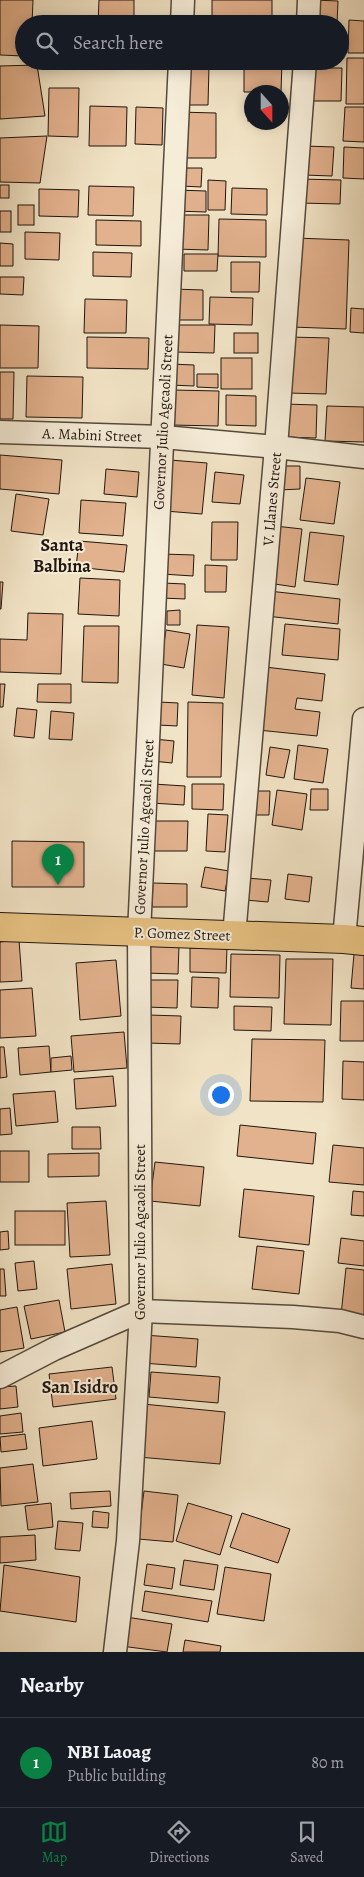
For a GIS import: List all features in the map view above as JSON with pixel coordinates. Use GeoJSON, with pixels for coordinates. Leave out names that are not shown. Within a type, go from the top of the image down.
{"type":"FeatureCollection","features":[{"type":"Feature","properties":{"kind":"main road","name":"P. Gomez Street"},"geometry":{"type":"LineString","coordinates":[[0,927],[354,940]]}},
{"type":"Feature","properties":{"kind":"street"},"geometry":{"type":"LineString","coordinates":[[182,15],[183,0]]}},
{"type":"Feature","properties":{"kind":"street"},"geometry":{"type":"LineString","coordinates":[[308,15],[309,0]]}},
{"type":"Feature","properties":{"kind":"street","name":"Governor Julio Agcaoli Street"},"geometry":{"type":"LineString","coordinates":[[115,1652],[128,1541],[141,1311],[138,933],[180,70]]}},
{"type":"Feature","properties":{"kind":"street","name":"V. Llanes Street"},"geometry":{"type":"LineString","coordinates":[[234,936],[276,447],[304,70]]}},
{"type":"Feature","properties":{"kind":"street","name":"A. Mabini Street"},"geometry":{"type":"LineString","coordinates":[[0,432],[163,437],[364,457]]}},
{"type":"Feature","properties":{"kind":"street"},"geometry":{"type":"LineString","coordinates":[[354,940],[364,719]]}},
{"type":"Feature","properties":{"kind":"street"},"geometry":{"type":"LineString","coordinates":[[0,1378],[54,1349],[141,1311],[293,1317],[340,1321],[364,1327]]}},
{"type":"Feature","properties":{"kind":"building"},"geometry":{"type":"Polygon","coordinates":[[[0,0],[33,0],[32,15],[15,15],[15,56],[0,55],[0,0]]]}},
{"type":"Feature","properties":{"kind":"building"},"geometry":{"type":"Polygon","coordinates":[[[99,0],[134,0],[134,15],[98,15],[99,0]]]}},
{"type":"Feature","properties":{"kind":"building"},"geometry":{"type":"Polygon","coordinates":[[[212,0],[272,0],[272,15],[212,15],[212,0]]]}},
{"type":"Feature","properties":{"kind":"building"},"geometry":{"type":"Polygon","coordinates":[[[314,0],[338,1],[337,15],[313,15],[314,0]]]}},
{"type":"Feature","properties":{"kind":"building"},"geometry":{"type":"Polygon","coordinates":[[[349,20],[364,21],[364,53],[349,53],[349,20]]]}},
{"type":"Feature","properties":{"kind":"building"},"geometry":{"type":"Polygon","coordinates":[[[349,58],[364,58],[364,104],[346,104],[349,58]]]}},
{"type":"Feature","properties":{"kind":"building"},"geometry":{"type":"Polygon","coordinates":[[[0,66],[15,66],[15,70],[38,70],[45,116],[0,119],[0,66]]]}},
{"type":"Feature","properties":{"kind":"building"},"geometry":{"type":"Polygon","coordinates":[[[185,70],[209,70],[208,105],[184,105],[185,70]]]}},
{"type":"Feature","properties":{"kind":"building"},"geometry":{"type":"Polygon","coordinates":[[[244,70],[282,70],[281,85],[244,85],[244,70]]]}},
{"type":"Feature","properties":{"kind":"building"},"geometry":{"type":"Polygon","coordinates":[[[310,70],[342,70],[341,101],[308,101],[310,70]]]}},
{"type":"Feature","properties":{"kind":"building"},"geometry":{"type":"Polygon","coordinates":[[[49,88],[79,88],[78,137],[48,136],[49,88]]]}},
{"type":"Feature","properties":{"kind":"building"},"geometry":{"type":"Polygon","coordinates":[[[90,106],[127,107],[126,146],[89,146],[90,106]]]}},
{"type":"Feature","properties":{"kind":"building"},"geometry":{"type":"Polygon","coordinates":[[[136,107],[163,108],[162,145],[135,144],[136,107]]]}},
{"type":"Feature","properties":{"kind":"building"},"geometry":{"type":"Polygon","coordinates":[[[345,107],[364,107],[364,142],[343,141],[345,107]]]}},
{"type":"Feature","properties":{"kind":"building"},"geometry":{"type":"Polygon","coordinates":[[[178,112],[216,113],[216,158],[177,158],[178,112]]]}},
{"type":"Feature","properties":{"kind":"building"},"geometry":{"type":"Polygon","coordinates":[[[47,136],[40,183],[0,182],[0,138],[47,136]]]}},
{"type":"Feature","properties":{"kind":"building"},"geometry":{"type":"Polygon","coordinates":[[[305,146],[334,147],[332,176],[304,175],[305,146]]]}},
{"type":"Feature","properties":{"kind":"building"},"geometry":{"type":"Polygon","coordinates":[[[344,147],[364,148],[364,179],[343,178],[344,147]]]}},
{"type":"Feature","properties":{"kind":"building"},"geometry":{"type":"Polygon","coordinates":[[[181,168],[202,168],[201,187],[181,186],[181,168]]]}},
{"type":"Feature","properties":{"kind":"building"},"geometry":{"type":"Polygon","coordinates":[[[301,179],[341,180],[340,204],[300,203],[301,179]]]}},
{"type":"Feature","properties":{"kind":"building"},"geometry":{"type":"Polygon","coordinates":[[[208,180],[226,181],[225,210],[208,210],[208,180]]]}},
{"type":"Feature","properties":{"kind":"building"},"geometry":{"type":"Polygon","coordinates":[[[0,185],[9,185],[9,198],[0,198],[0,185]]]}},
{"type":"Feature","properties":{"kind":"building"},"geometry":{"type":"Polygon","coordinates":[[[89,186],[134,187],[133,216],[88,215],[89,186]]]}},
{"type":"Feature","properties":{"kind":"building"},"geometry":{"type":"Polygon","coordinates":[[[232,188],[267,189],[267,215],[231,214],[232,188]]]}},
{"type":"Feature","properties":{"kind":"building"},"geometry":{"type":"Polygon","coordinates":[[[39,189],[79,190],[78,217],[39,216],[39,189]]]}},
{"type":"Feature","properties":{"kind":"building"},"geometry":{"type":"Polygon","coordinates":[[[176,190],[206,191],[206,212],[175,211],[176,190]]]}},
{"type":"Feature","properties":{"kind":"building"},"geometry":{"type":"Polygon","coordinates":[[[18,205],[34,205],[34,225],[18,225],[18,205]]]}},
{"type":"Feature","properties":{"kind":"building"},"geometry":{"type":"Polygon","coordinates":[[[0,211],[11,211],[11,232],[0,232],[0,211]]]}},
{"type":"Feature","properties":{"kind":"building"},"geometry":{"type":"Polygon","coordinates":[[[176,215],[209,215],[208,250],[175,249],[176,215]]]}},
{"type":"Feature","properties":{"kind":"building"},"geometry":{"type":"Polygon","coordinates":[[[219,219],[266,220],[266,257],[218,256],[219,219]]]}},
{"type":"Feature","properties":{"kind":"building"},"geometry":{"type":"Polygon","coordinates":[[[96,220],[141,221],[141,246],[96,245],[96,220]]]}},
{"type":"Feature","properties":{"kind":"building"},"geometry":{"type":"Polygon","coordinates":[[[25,232],[60,233],[59,260],[25,259],[25,232]]]}},
{"type":"Feature","properties":{"kind":"building"},"geometry":{"type":"Polygon","coordinates":[[[295,238],[349,240],[346,329],[292,327],[295,238]]]}},
{"type":"Feature","properties":{"kind":"building"},"geometry":{"type":"Polygon","coordinates":[[[0,243],[13,244],[13,266],[0,266],[0,243]]]}},
{"type":"Feature","properties":{"kind":"building"},"geometry":{"type":"Polygon","coordinates":[[[93,252],[132,253],[131,277],[93,276],[93,252]]]}},
{"type":"Feature","properties":{"kind":"building"},"geometry":{"type":"Polygon","coordinates":[[[184,254],[218,254],[217,271],[184,271],[184,254]]]}},
{"type":"Feature","properties":{"kind":"building"},"geometry":{"type":"Polygon","coordinates":[[[231,262],[260,262],[259,292],[231,292],[231,262]]]}},
{"type":"Feature","properties":{"kind":"building"},"geometry":{"type":"Polygon","coordinates":[[[0,277],[24,277],[23,295],[0,294],[0,277]]]}},
{"type":"Feature","properties":{"kind":"building"},"geometry":{"type":"Polygon","coordinates":[[[173,289],[203,290],[203,320],[173,320],[173,289]]]}},
{"type":"Feature","properties":{"kind":"building"},"geometry":{"type":"Polygon","coordinates":[[[210,297],[253,298],[252,325],[209,324],[210,297]]]}},
{"type":"Feature","properties":{"kind":"building"},"geometry":{"type":"Polygon","coordinates":[[[85,299],[127,300],[126,333],[84,333],[85,299]]]}},
{"type":"Feature","properties":{"kind":"building"},"geometry":{"type":"Polygon","coordinates":[[[351,308],[364,309],[364,333],[350,332],[351,308]]]}},
{"type":"Feature","properties":{"kind":"building"},"geometry":{"type":"Polygon","coordinates":[[[0,325],[39,326],[38,368],[0,368],[0,325]]]}},
{"type":"Feature","properties":{"kind":"building"},"geometry":{"type":"Polygon","coordinates":[[[176,325],[215,325],[214,353],[175,352],[176,325]]]}},
{"type":"Feature","properties":{"kind":"building"},"geometry":{"type":"Polygon","coordinates":[[[234,333],[258,333],[258,353],[234,353],[234,333]]]}},
{"type":"Feature","properties":{"kind":"building"},"geometry":{"type":"Polygon","coordinates":[[[87,337],[149,338],[148,369],[87,368],[87,337]]]}},
{"type":"Feature","properties":{"kind":"building"},"geometry":{"type":"Polygon","coordinates":[[[290,337],[329,338],[326,394],[288,393],[290,337]]]}},
{"type":"Feature","properties":{"kind":"building"},"geometry":{"type":"Polygon","coordinates":[[[221,358],[252,358],[252,389],[221,389],[221,358]]]}},
{"type":"Feature","properties":{"kind":"building"},"geometry":{"type":"Polygon","coordinates":[[[171,364],[194,365],[194,386],[170,385],[171,364]]]}},
{"type":"Feature","properties":{"kind":"building"},"geometry":{"type":"Polygon","coordinates":[[[0,372],[14,372],[13,419],[0,419],[0,372]]]}},
{"type":"Feature","properties":{"kind":"building"},"geometry":{"type":"Polygon","coordinates":[[[197,374],[218,374],[218,388],[197,387],[197,374]]]}},
{"type":"Feature","properties":{"kind":"building"},"geometry":{"type":"Polygon","coordinates":[[[27,376],[83,377],[82,418],[26,417],[27,376]]]}},
{"type":"Feature","properties":{"kind":"building"},"geometry":{"type":"Polygon","coordinates":[[[173,390],[219,391],[218,426],[172,425],[173,390]]]}},
{"type":"Feature","properties":{"kind":"building"},"geometry":{"type":"Polygon","coordinates":[[[226,395],[256,396],[256,426],[226,425],[226,395]]]}},
{"type":"Feature","properties":{"kind":"building"},"geometry":{"type":"Polygon","coordinates":[[[284,404],[317,405],[316,438],[283,437],[284,404]]]}},
{"type":"Feature","properties":{"kind":"building"},"geometry":{"type":"Polygon","coordinates":[[[327,406],[364,407],[364,442],[325,441],[327,406]]]}},
{"type":"Feature","properties":{"kind":"building"},"geometry":{"type":"Polygon","coordinates":[[[0,455],[62,460],[59,494],[0,489],[0,455]]]}},
{"type":"Feature","properties":{"kind":"building"},"geometry":{"type":"Polygon","coordinates":[[[170,460],[207,463],[202,514],[165,511],[170,460]]]}},
{"type":"Feature","properties":{"kind":"building"},"geometry":{"type":"Polygon","coordinates":[[[280,466],[300,466],[300,489],[279,490],[280,466]]]}},
{"type":"Feature","properties":{"kind":"building"},"geometry":{"type":"Polygon","coordinates":[[[106,469],[139,472],[137,497],[104,494],[106,469]]]}},
{"type":"Feature","properties":{"kind":"building"},"geometry":{"type":"Polygon","coordinates":[[[215,472],[244,475],[240,504],[212,502],[215,472]]]}},
{"type":"Feature","properties":{"kind":"building"},"geometry":{"type":"Polygon","coordinates":[[[306,478],[340,482],[334,524],[300,520],[306,478]]]}},
{"type":"Feature","properties":{"kind":"building"},"geometry":{"type":"Polygon","coordinates":[[[16,494],[49,499],[43,535],[11,531],[16,494]]]}},
{"type":"Feature","properties":{"kind":"building"},"geometry":{"type":"Polygon","coordinates":[[[81,500],[126,503],[123,536],[79,533],[81,500]]]}},
{"type":"Feature","properties":{"kind":"building"},"geometry":{"type":"Polygon","coordinates":[[[212,522],[238,522],[237,560],[211,560],[212,522]]]}},
{"type":"Feature","properties":{"kind":"building"},"geometry":{"type":"Polygon","coordinates":[[[275,526],[302,529],[295,587],[268,583],[275,526]]]}},
{"type":"Feature","properties":{"kind":"building"},"geometry":{"type":"Polygon","coordinates":[[[310,532],[344,536],[338,585],[304,581],[310,532]]]}},
{"type":"Feature","properties":{"kind":"building"},"geometry":{"type":"Polygon","coordinates":[[[79,541],[127,545],[124,572],[76,567],[79,541]]]}},
{"type":"Feature","properties":{"kind":"building"},"geometry":{"type":"Polygon","coordinates":[[[163,554],[194,555],[193,576],[162,574],[163,554]]]}},
{"type":"Feature","properties":{"kind":"building"},"geometry":{"type":"Polygon","coordinates":[[[205,565],[227,566],[226,592],[205,592],[205,565]]]}},
{"type":"Feature","properties":{"kind":"building"},"geometry":{"type":"Polygon","coordinates":[[[80,578],[120,580],[119,616],[78,614],[80,578]]]}},
{"type":"Feature","properties":{"kind":"building"},"geometry":{"type":"Polygon","coordinates":[[[0,582],[3,582],[1,609],[0,609],[0,582]]]}},
{"type":"Feature","properties":{"kind":"building"},"geometry":{"type":"Polygon","coordinates":[[[163,583],[185,584],[185,599],[162,598],[163,583]]]}},
{"type":"Feature","properties":{"kind":"building"},"geometry":{"type":"Polygon","coordinates":[[[269,591],[340,599],[338,624],[266,616],[269,591]]]}},
{"type":"Feature","properties":{"kind":"building"},"geometry":{"type":"Polygon","coordinates":[[[180,610],[180,625],[167,625],[167,611],[180,610]]]}},
{"type":"Feature","properties":{"kind":"building"},"geometry":{"type":"Polygon","coordinates":[[[28,613],[63,614],[61,674],[0,672],[0,639],[27,640],[28,613]]]}},
{"type":"Feature","properties":{"kind":"building"},"geometry":{"type":"Polygon","coordinates":[[[285,624],[340,629],[338,660],[282,655],[285,624]]]}},
{"type":"Feature","properties":{"kind":"building"},"geometry":{"type":"Polygon","coordinates":[[[197,625],[229,627],[224,698],[192,695],[197,625]]]}},
{"type":"Feature","properties":{"kind":"building"},"geometry":{"type":"Polygon","coordinates":[[[84,626],[119,626],[118,683],[82,682],[84,626]]]}},
{"type":"Feature","properties":{"kind":"building"},"geometry":{"type":"Polygon","coordinates":[[[166,630],[190,634],[184,668],[161,664],[166,630]]]}},
{"type":"Feature","properties":{"kind":"building"},"geometry":{"type":"Polygon","coordinates":[[[265,667],[325,674],[322,701],[297,698],[295,709],[320,712],[317,736],[258,730],[265,667]]]}},
{"type":"Feature","properties":{"kind":"building"},"geometry":{"type":"Polygon","coordinates":[[[0,684],[5,684],[3,707],[0,707],[0,684]]]}},
{"type":"Feature","properties":{"kind":"building"},"geometry":{"type":"Polygon","coordinates":[[[38,684],[71,684],[71,703],[37,702],[38,684]]]}},
{"type":"Feature","properties":{"kind":"building"},"geometry":{"type":"Polygon","coordinates":[[[159,702],[178,703],[177,726],[158,725],[159,702]]]}},
{"type":"Feature","properties":{"kind":"building"},"geometry":{"type":"Polygon","coordinates":[[[188,702],[223,703],[221,777],[187,777],[188,702]]]}},
{"type":"Feature","properties":{"kind":"building"},"geometry":{"type":"Polygon","coordinates":[[[17,708],[37,710],[34,738],[14,736],[17,708]]]}},
{"type":"Feature","properties":{"kind":"building"},"geometry":{"type":"Polygon","coordinates":[[[51,711],[74,713],[72,740],[49,739],[51,711]]]}},
{"type":"Feature","properties":{"kind":"building"},"geometry":{"type":"Polygon","coordinates":[[[154,739],[174,741],[172,763],[152,761],[154,739]]]}},
{"type":"Feature","properties":{"kind":"building"},"geometry":{"type":"Polygon","coordinates":[[[298,745],[328,749],[323,783],[294,779],[298,745]]]}},
{"type":"Feature","properties":{"kind":"building"},"geometry":{"type":"Polygon","coordinates":[[[270,747],[290,750],[284,778],[266,775],[270,747]]]}},
{"type":"Feature","properties":{"kind":"building"},"geometry":{"type":"Polygon","coordinates":[[[153,784],[185,786],[184,805],[151,803],[153,784]]]}},
{"type":"Feature","properties":{"kind":"building"},"geometry":{"type":"Polygon","coordinates":[[[192,784],[224,784],[223,810],[192,809],[192,784]]]}},
{"type":"Feature","properties":{"kind":"building"},"geometry":{"type":"Polygon","coordinates":[[[311,789],[328,789],[328,810],[310,810],[311,789]]]}},
{"type":"Feature","properties":{"kind":"building"},"geometry":{"type":"Polygon","coordinates":[[[277,790],[307,794],[302,830],[272,825],[277,790]]]}},
{"type":"Feature","properties":{"kind":"building"},"geometry":{"type":"Polygon","coordinates":[[[249,791],[270,791],[269,815],[248,815],[249,791]]]}},
{"type":"Feature","properties":{"kind":"building"},"geometry":{"type":"Polygon","coordinates":[[[208,814],[228,815],[225,852],[206,851],[208,814]]]}},
{"type":"Feature","properties":{"kind":"building"},"geometry":{"type":"Polygon","coordinates":[[[151,821],[188,821],[187,851],[151,851],[151,821]]]}},
{"type":"Feature","properties":{"kind":"building"},"geometry":{"type":"Polygon","coordinates":[[[12,841],[84,842],[84,887],[12,887],[12,841]]]}},
{"type":"Feature","properties":{"kind":"building"},"geometry":{"type":"Polygon","coordinates":[[[205,867],[229,871],[225,891],[201,887],[205,867]]]}},
{"type":"Feature","properties":{"kind":"building"},"geometry":{"type":"Polygon","coordinates":[[[288,874],[312,877],[309,902],[285,899],[288,874]]]}},
{"type":"Feature","properties":{"kind":"building"},"geometry":{"type":"Polygon","coordinates":[[[247,878],[271,880],[268,902],[245,900],[247,878]]]}},
{"type":"Feature","properties":{"kind":"building"},"geometry":{"type":"Polygon","coordinates":[[[153,883],[187,884],[187,907],[152,907],[153,883]]]}},
{"type":"Feature","properties":{"kind":"building"},"geometry":{"type":"Polygon","coordinates":[[[19,940],[22,981],[0,982],[0,942],[19,940]]]}},
{"type":"Feature","properties":{"kind":"building"},"geometry":{"type":"Polygon","coordinates":[[[144,945],[179,946],[178,974],[144,973],[144,945]]]}},
{"type":"Feature","properties":{"kind":"building"},"geometry":{"type":"Polygon","coordinates":[[[190,948],[227,948],[226,973],[190,972],[190,948]]]}},
{"type":"Feature","properties":{"kind":"building"},"geometry":{"type":"Polygon","coordinates":[[[231,954],[280,955],[279,998],[230,997],[231,954]]]}},
{"type":"Feature","properties":{"kind":"building"},"geometry":{"type":"Polygon","coordinates":[[[354,954],[364,955],[364,989],[351,988],[354,954]]]}},
{"type":"Feature","properties":{"kind":"building"},"geometry":{"type":"Polygon","coordinates":[[[286,959],[333,959],[331,1025],[284,1024],[286,959]]]}},
{"type":"Feature","properties":{"kind":"building"},"geometry":{"type":"Polygon","coordinates":[[[116,960],[121,1016],[80,1020],[76,963],[116,960]]]}},
{"type":"Feature","properties":{"kind":"building"},"geometry":{"type":"Polygon","coordinates":[[[192,977],[219,978],[218,1008],[191,1007],[192,977]]]}},
{"type":"Feature","properties":{"kind":"building"},"geometry":{"type":"Polygon","coordinates":[[[146,980],[178,980],[177,1008],[145,1007],[146,980]]]}},
{"type":"Feature","properties":{"kind":"building"},"geometry":{"type":"Polygon","coordinates":[[[32,988],[36,1036],[0,1038],[0,990],[32,988]]]}},
{"type":"Feature","properties":{"kind":"building"},"geometry":{"type":"Polygon","coordinates":[[[341,1001],[364,1001],[364,1041],[340,1041],[341,1001]]]}},
{"type":"Feature","properties":{"kind":"building"},"geometry":{"type":"Polygon","coordinates":[[[234,1006],[272,1007],[271,1031],[234,1030],[234,1006]]]}},
{"type":"Feature","properties":{"kind":"building"},"geometry":{"type":"Polygon","coordinates":[[[148,1015],[181,1016],[180,1044],[147,1043],[148,1015]]]}},
{"type":"Feature","properties":{"kind":"building"},"geometry":{"type":"Polygon","coordinates":[[[124,1032],[127,1068],[74,1072],[71,1036],[124,1032]]]}},
{"type":"Feature","properties":{"kind":"building"},"geometry":{"type":"Polygon","coordinates":[[[252,1039],[325,1040],[323,1102],[250,1101],[252,1039]]]}},
{"type":"Feature","properties":{"kind":"building"},"geometry":{"type":"Polygon","coordinates":[[[49,1046],[51,1072],[20,1075],[18,1048],[49,1046]]]}},
{"type":"Feature","properties":{"kind":"building"},"geometry":{"type":"Polygon","coordinates":[[[0,1047],[4,1047],[7,1077],[0,1078],[0,1047]]]}},
{"type":"Feature","properties":{"kind":"building"},"geometry":{"type":"Polygon","coordinates":[[[71,1056],[72,1070],[51,1072],[51,1058],[71,1056]]]}},
{"type":"Feature","properties":{"kind":"building"},"geometry":{"type":"Polygon","coordinates":[[[343,1061],[364,1062],[364,1100],[342,1099],[343,1061]]]}},
{"type":"Feature","properties":{"kind":"building"},"geometry":{"type":"Polygon","coordinates":[[[113,1076],[116,1106],[76,1109],[74,1079],[113,1076]]]}},
{"type":"Feature","properties":{"kind":"building"},"geometry":{"type":"Polygon","coordinates":[[[55,1091],[58,1122],[16,1126],[13,1094],[55,1091]]]}},
{"type":"Feature","properties":{"kind":"building"},"geometry":{"type":"Polygon","coordinates":[[[10,1108],[12,1134],[0,1135],[0,1109],[10,1108]]]}},
{"type":"Feature","properties":{"kind":"building"},"geometry":{"type":"Polygon","coordinates":[[[240,1125],[316,1133],[313,1164],[237,1156],[240,1125]]]}},
{"type":"Feature","properties":{"kind":"building"},"geometry":{"type":"Polygon","coordinates":[[[72,1127],[100,1127],[101,1149],[72,1149],[72,1127]]]}},
{"type":"Feature","properties":{"kind":"building"},"geometry":{"type":"Polygon","coordinates":[[[333,1145],[364,1148],[364,1185],[329,1182],[333,1145]]]}},
{"type":"Feature","properties":{"kind":"building"},"geometry":{"type":"Polygon","coordinates":[[[0,1151],[29,1151],[29,1182],[0,1182],[0,1151]]]}},
{"type":"Feature","properties":{"kind":"building"},"geometry":{"type":"Polygon","coordinates":[[[99,1153],[99,1176],[48,1177],[48,1154],[99,1153]]]}},
{"type":"Feature","properties":{"kind":"building"},"geometry":{"type":"Polygon","coordinates":[[[155,1162],[204,1167],[200,1206],[150,1201],[155,1162]]]}},
{"type":"Feature","properties":{"kind":"building"},"geometry":{"type":"Polygon","coordinates":[[[244,1189],[314,1196],[309,1245],[239,1237],[244,1189]]]}},
{"type":"Feature","properties":{"kind":"building"},"geometry":{"type":"Polygon","coordinates":[[[353,1191],[364,1192],[364,1216],[351,1215],[353,1191]]]}},
{"type":"Feature","properties":{"kind":"building"},"geometry":{"type":"Polygon","coordinates":[[[106,1201],[110,1255],[70,1257],[67,1203],[106,1201]]]}},
{"type":"Feature","properties":{"kind":"building"},"geometry":{"type":"Polygon","coordinates":[[[15,1211],[65,1211],[65,1245],[15,1245],[15,1211]]]}},
{"type":"Feature","properties":{"kind":"building"},"geometry":{"type":"Polygon","coordinates":[[[8,1231],[9,1249],[0,1250],[0,1232],[8,1231]]]}},
{"type":"Feature","properties":{"kind":"building"},"geometry":{"type":"Polygon","coordinates":[[[341,1238],[364,1241],[364,1266],[338,1263],[341,1238]]]}},
{"type":"Feature","properties":{"kind":"building"},"geometry":{"type":"Polygon","coordinates":[[[257,1246],[304,1251],[299,1294],[252,1289],[257,1246]]]}},
{"type":"Feature","properties":{"kind":"building"},"geometry":{"type":"Polygon","coordinates":[[[34,1261],[37,1289],[18,1291],[15,1263],[34,1261]]]}},
{"type":"Feature","properties":{"kind":"building"},"geometry":{"type":"Polygon","coordinates":[[[112,1264],[116,1304],[71,1309],[67,1269],[112,1264]]]}},
{"type":"Feature","properties":{"kind":"building"},"geometry":{"type":"Polygon","coordinates":[[[346,1268],[364,1270],[364,1317],[341,1315],[346,1268]]]}},
{"type":"Feature","properties":{"kind":"building"},"geometry":{"type":"Polygon","coordinates":[[[0,1269],[4,1269],[6,1296],[0,1296],[0,1269]]]}},
{"type":"Feature","properties":{"kind":"building"},"geometry":{"type":"Polygon","coordinates":[[[59,1300],[65,1332],[31,1339],[24,1306],[59,1300]]]}},
{"type":"Feature","properties":{"kind":"building"},"geometry":{"type":"Polygon","coordinates":[[[17,1307],[24,1348],[0,1352],[0,1310],[17,1307]]]}},
{"type":"Feature","properties":{"kind":"building"},"geometry":{"type":"Polygon","coordinates":[[[144,1335],[198,1339],[196,1367],[142,1363],[144,1335]]]}},
{"type":"Feature","properties":{"kind":"building"},"geometry":{"type":"Polygon","coordinates":[[[112,1367],[116,1399],[53,1407],[49,1374],[112,1367]]]}},
{"type":"Feature","properties":{"kind":"building"},"geometry":{"type":"Polygon","coordinates":[[[151,1372],[220,1377],[218,1403],[149,1397],[151,1372]]]}},
{"type":"Feature","properties":{"kind":"building"},"geometry":{"type":"Polygon","coordinates":[[[16,1386],[18,1407],[0,1409],[0,1387],[16,1386]]]}},
{"type":"Feature","properties":{"kind":"building"},"geometry":{"type":"Polygon","coordinates":[[[143,1404],[225,1412],[220,1464],[138,1457],[143,1404]]]}},
{"type":"Feature","properties":{"kind":"building"},"geometry":{"type":"Polygon","coordinates":[[[21,1413],[23,1432],[0,1434],[0,1416],[21,1413]]]}},
{"type":"Feature","properties":{"kind":"building"},"geometry":{"type":"Polygon","coordinates":[[[92,1421],[97,1459],[43,1466],[39,1428],[92,1421]]]}},
{"type":"Feature","properties":{"kind":"building"},"geometry":{"type":"Polygon","coordinates":[[[25,1434],[27,1449],[1,1452],[0,1437],[25,1434]]]}},
{"type":"Feature","properties":{"kind":"building"},"geometry":{"type":"Polygon","coordinates":[[[33,1464],[38,1502],[1,1506],[0,1468],[33,1464]]]}},
{"type":"Feature","properties":{"kind":"building"},"geometry":{"type":"Polygon","coordinates":[[[110,1491],[111,1506],[71,1509],[70,1493],[110,1491]]]}},
{"type":"Feature","properties":{"kind":"building"},"geometry":{"type":"Polygon","coordinates":[[[144,1491],[178,1495],[173,1542],[138,1539],[144,1491]]]}},
{"type":"Feature","properties":{"kind":"building"},"geometry":{"type":"Polygon","coordinates":[[[51,1503],[53,1527],[28,1530],[25,1506],[51,1503]]]}},
{"type":"Feature","properties":{"kind":"building"},"geometry":{"type":"Polygon","coordinates":[[[188,1503],[232,1516],[220,1555],[176,1541],[188,1503]]]}},
{"type":"Feature","properties":{"kind":"building"},"geometry":{"type":"Polygon","coordinates":[[[93,1511],[109,1513],[108,1528],[92,1527],[93,1511]]]}},
{"type":"Feature","properties":{"kind":"building"},"geometry":{"type":"Polygon","coordinates":[[[242,1513],[290,1529],[278,1563],[230,1547],[242,1513]]]}},
{"type":"Feature","properties":{"kind":"building"},"geometry":{"type":"Polygon","coordinates":[[[58,1521],[83,1523],[80,1551],[55,1549],[58,1521]]]}},
{"type":"Feature","properties":{"kind":"building"},"geometry":{"type":"Polygon","coordinates":[[[35,1535],[36,1560],[0,1563],[0,1537],[35,1535]]]}},
{"type":"Feature","properties":{"kind":"building"},"geometry":{"type":"Polygon","coordinates":[[[184,1560],[218,1565],[214,1590],[180,1585],[184,1560]]]}},
{"type":"Feature","properties":{"kind":"building"},"geometry":{"type":"Polygon","coordinates":[[[147,1564],[175,1568],[172,1589],[144,1585],[147,1564]]]}},
{"type":"Feature","properties":{"kind":"building"},"geometry":{"type":"Polygon","coordinates":[[[4,1565],[80,1577],[76,1622],[0,1611],[4,1565]]]}},
{"type":"Feature","properties":{"kind":"building"},"geometry":{"type":"Polygon","coordinates":[[[225,1567],[271,1574],[264,1621],[217,1614],[225,1567]]]}},
{"type":"Feature","properties":{"kind":"building"},"geometry":{"type":"Polygon","coordinates":[[[145,1591],[212,1601],[208,1622],[142,1611],[145,1591]]]}},
{"type":"Feature","properties":{"kind":"building"},"geometry":{"type":"Polygon","coordinates":[[[126,1617],[172,1624],[167,1652],[121,1646],[126,1617]]]}},
{"type":"Feature","properties":{"kind":"building"},"geometry":{"type":"Polygon","coordinates":[[[185,1640],[221,1646],[220,1652],[183,1652],[185,1640]]]}},
{"type":"Feature","properties":{"kind":"place","name":"NBI Laoag"},"geometry":{"type":"Point","coordinates":[58,885]}},
{"type":"Feature","properties":{"kind":"district","name":"Santa Balbina"},"geometry":{"type":"Point","coordinates":[62,555]}},
{"type":"Feature","properties":{"kind":"district","name":"San Isidro"},"geometry":{"type":"Point","coordinates":[80,1387]}}]}
